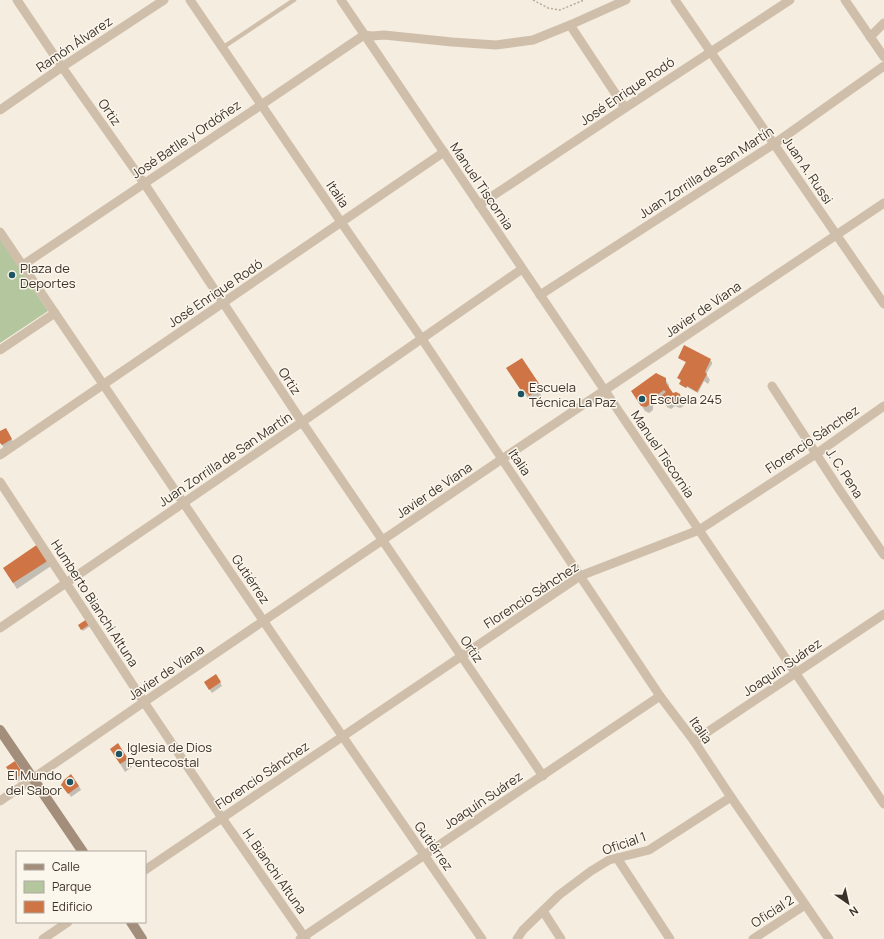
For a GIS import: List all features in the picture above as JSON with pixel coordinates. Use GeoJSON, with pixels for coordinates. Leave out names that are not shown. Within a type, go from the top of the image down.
{"type":"FeatureCollection","features":[{"type":"Feature","properties":{"kind":"street","name":"Ortiz"},"geometry":{"type":"LineString","coordinates":[[17,0],[62,67],[144,183],[382,541],[543,776]]}},
{"type":"Feature","properties":{"kind":"street","name":"Ramón Álvarez"},"geometry":{"type":"LineString","coordinates":[[0,110],[164,0]]}},
{"type":"Feature","properties":{"kind":"street","name":"Italia"},"geometry":{"type":"LineString","coordinates":[[190,0],[422,339],[660,696],[694,741],[829,939]]}},
{"type":"Feature","properties":{"kind":"street","name":"Manuel Tiscornia"},"geometry":{"type":"LineString","coordinates":[[341,0],[884,804]]}},
{"type":"Feature","properties":{"kind":"street"},"geometry":{"type":"LineString","coordinates":[[364,35],[384,35],[496,45],[533,40],[626,0]]}},
{"type":"Feature","properties":{"kind":"street","name":"Juan A. Russi"},"geometry":{"type":"LineString","coordinates":[[675,0],[884,304]]}},
{"type":"Feature","properties":{"kind":"street","name":"José Enrique Rodó"},"geometry":{"type":"LineString","coordinates":[[479,205],[790,0]]}},
{"type":"Feature","properties":{"kind":"street"},"geometry":{"type":"LineString","coordinates":[[845,0],[884,57]]}},
{"type":"Feature","properties":{"kind":"street"},"geometry":{"type":"LineString","coordinates":[[870,37],[884,23]]}},
{"type":"Feature","properties":{"kind":"street"},"geometry":{"type":"LineString","coordinates":[[570,25],[626,108]]}},
{"type":"Feature","properties":{"kind":"street","name":"José Batlle y Ordóñez"},"geometry":{"type":"LineString","coordinates":[[22,265],[364,35]]}},
{"type":"Feature","properties":{"kind":"street","name":"Juan Zorrilla de San Martín"},"geometry":{"type":"LineString","coordinates":[[540,295],[774,144],[884,66]]}},
{"type":"Feature","properties":{"kind":"street","name":"José Enrique Rodó"},"geometry":{"type":"LineString","coordinates":[[0,455],[444,152]]}},
{"type":"Feature","properties":{"kind":"street","name":"Javier de Viana"},"geometry":{"type":"LineString","coordinates":[[0,801],[502,459],[884,203]]}},
{"type":"Feature","properties":{"kind":"street","name":"Gutiérrez"},"geometry":{"type":"LineString","coordinates":[[0,232],[482,939]]}},
{"type":"Feature","properties":{"kind":"street","name":"Juan Zorrilla de San Martín"},"geometry":{"type":"LineString","coordinates":[[0,628],[302,422],[522,269]]}},
{"type":"Feature","properties":{"kind":"street"},"geometry":{"type":"LineString","coordinates":[[0,350],[55,313]]}},
{"type":"Feature","properties":{"kind":"street","name":"J. C. Pena"},"geometry":{"type":"LineString","coordinates":[[772,386],[884,555]]}},
{"type":"Feature","properties":{"kind":"street","name":"Florencio Sánchez"},"geometry":{"type":"LineString","coordinates":[[146,869],[580,576],[699,530],[816,454],[884,406]]}},
{"type":"Feature","properties":{"kind":"street","name":"Humberto Bianchi Altuna"},"geometry":{"type":"LineString","coordinates":[[0,482],[222,818]]}},
{"type":"Feature","properties":{"kind":"street","name":"Joaquín Suárez"},"geometry":{"type":"LineString","coordinates":[[694,741],[884,614]]}},
{"type":"Feature","properties":{"kind":"street","name":"Joaquín Suárez"},"geometry":{"type":"LineString","coordinates":[[303,938],[660,696]]}},
{"type":"Feature","properties":{"kind":"street"},"geometry":{"type":"LineString","coordinates":[[0,730],[82,851]]}},
{"type":"Feature","properties":{"kind":"street","name":"Oficial 1"},"geometry":{"type":"LineString","coordinates":[[517,939],[523,930],[559,895],[591,871],[609,860],[649,850],[731,797]]}},
{"type":"Feature","properties":{"kind":"street","name":"H. Bianchi Altuna"},"geometry":{"type":"LineString","coordinates":[[222,818],[303,938]]}},
{"type":"Feature","properties":{"kind":"street"},"geometry":{"type":"LineString","coordinates":[[616,858],[670,939]]}},
{"type":"Feature","properties":{"kind":"street","name":"Oficial 2"},"geometry":{"type":"LineString","coordinates":[[753,939],[805,905]]}},
{"type":"Feature","properties":{"kind":"street"},"geometry":{"type":"LineString","coordinates":[[543,911],[561,939]]}},
{"type":"Feature","properties":{"kind":"street"},"geometry":{"type":"LineString","coordinates":[[43,939],[67,923]]}},
{"type":"Feature","properties":{"kind":"street"},"geometry":{"type":"LineString","coordinates":[[131,923],[142,939]]}},
{"type":"Feature","properties":{"kind":"lane"},"geometry":{"type":"LineString","coordinates":[[222,48],[294,0]]}},
{"type":"Feature","properties":{"kind":"path"},"geometry":{"type":"LineString","coordinates":[[533,0],[548,8],[560,10],[584,0]]}},
{"type":"Feature","properties":{"kind":"green space","name":"Plaza de Deportes"},"geometry":{"type":"Polygon","coordinates":[[[0,239],[48,311],[0,343],[0,239]]]}},
{"type":"Feature","properties":{"kind":"building"},"geometry":{"type":"Polygon","coordinates":[[[684,345],[711,359],[705,372],[707,374],[697,392],[687,386],[686,388],[679,384],[681,380],[677,378],[686,362],[678,358],[684,345]]]}},
{"type":"Feature","properties":{"kind":"building"},"geometry":{"type":"Polygon","coordinates":[[[522,358],[540,385],[538,387],[539,389],[529,396],[527,393],[524,395],[506,368],[522,358]]]}},
{"type":"Feature","properties":{"kind":"building"},"geometry":{"type":"Polygon","coordinates":[[[656,373],[666,378],[666,383],[673,393],[676,392],[680,394],[681,400],[677,403],[672,401],[668,404],[662,401],[661,396],[666,392],[664,390],[650,400],[650,404],[646,407],[641,406],[631,391],[656,373]]]}},
{"type":"Feature","properties":{"kind":"building"},"geometry":{"type":"Polygon","coordinates":[[[6,428],[12,439],[2,445],[0,443],[0,431],[6,428]]]}},
{"type":"Feature","properties":{"kind":"building"},"geometry":{"type":"Polygon","coordinates":[[[38,544],[49,560],[13,583],[3,568],[38,544]]]}},
{"type":"Feature","properties":{"kind":"building"},"geometry":{"type":"Polygon","coordinates":[[[87,619],[90,624],[81,630],[78,625],[87,619]]]}},
{"type":"Feature","properties":{"kind":"building"},"geometry":{"type":"Polygon","coordinates":[[[216,674],[221,682],[209,690],[204,682],[216,674]]]}},
{"type":"Feature","properties":{"kind":"building","name":"Iglesia de Dios Pentecostal"},"geometry":{"type":"Polygon","coordinates":[[[118,743],[128,759],[120,764],[110,749],[118,743]]]}},
{"type":"Feature","properties":{"kind":"building"},"geometry":{"type":"Polygon","coordinates":[[[15,761],[23,774],[14,779],[6,767],[15,761]]]}},
{"type":"Feature","properties":{"kind":"building","name":"El Mundo del Sabor"},"geometry":{"type":"Polygon","coordinates":[[[71,774],[79,786],[68,794],[61,785],[71,774]]]}},
{"type":"Feature","properties":{"kind":"place","name":"Plaza de Deportes"},"geometry":{"type":"Point","coordinates":[12,275]}},
{"type":"Feature","properties":{"kind":"place","name":"Escuela Técnica La Paz"},"geometry":{"type":"Point","coordinates":[521,394]}},
{"type":"Feature","properties":{"kind":"place","name":"Escuela 245"},"geometry":{"type":"Point","coordinates":[642,399]}},
{"type":"Feature","properties":{"kind":"place","name":"Iglesia de Dios Pentecostal"},"geometry":{"type":"Point","coordinates":[119,754]}},
{"type":"Feature","properties":{"kind":"place","name":"El Mundo del Sabor"},"geometry":{"type":"Point","coordinates":[70,782]}}]}
